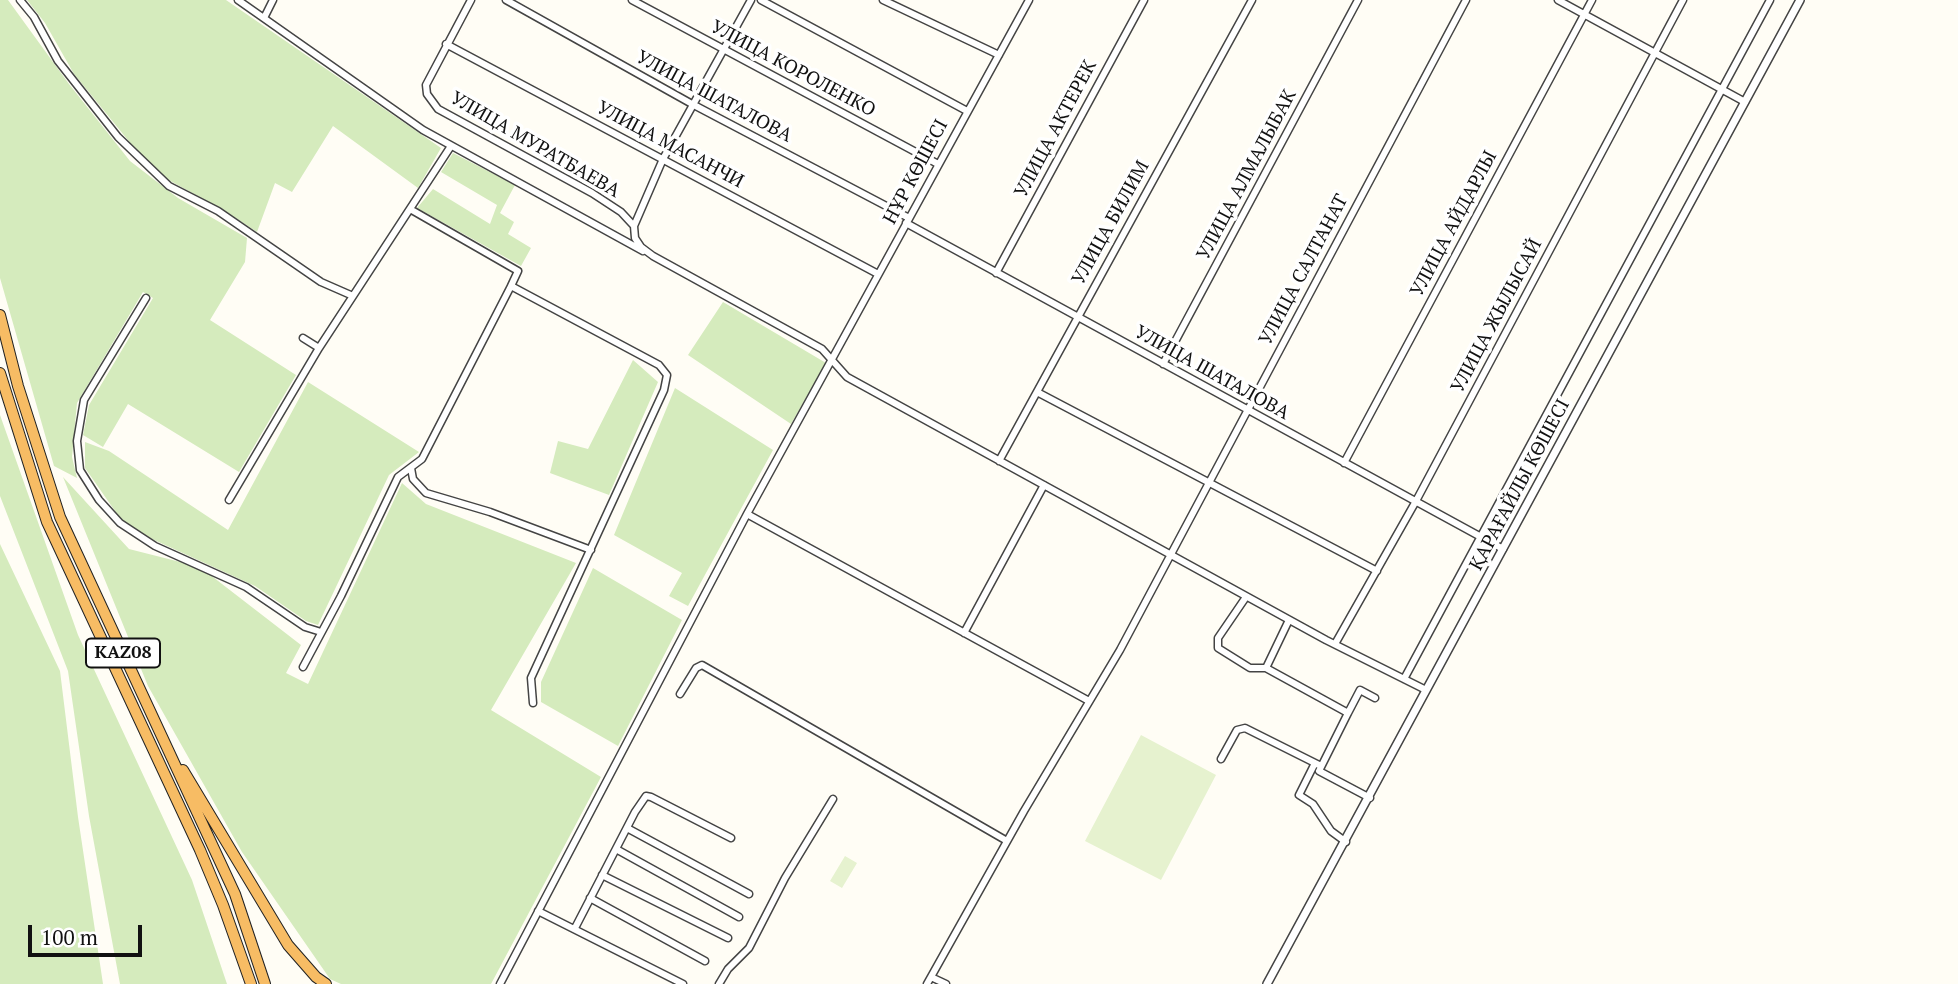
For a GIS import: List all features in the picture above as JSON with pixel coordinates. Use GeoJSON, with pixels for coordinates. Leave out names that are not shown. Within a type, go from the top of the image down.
{"type":"FeatureCollection","features":[{"type":"Feature","properties":{"kind":"highway","name":"KAZ08"},"geometry":{"type":"LineString","coordinates":[[0,315],[18,386],[60,517],[235,894],[265,984]]}},
{"type":"Feature","properties":{"kind":"highway","name":"KAZ08"},"geometry":{"type":"LineString","coordinates":[[0,373],[47,522],[200,850],[251,984]]}},
{"type":"Feature","properties":{"kind":"highway"},"geometry":{"type":"LineString","coordinates":[[140,726],[153,720],[288,945],[316,977],[326,984]]}},
{"type":"Feature","properties":{"kind":"street"},"geometry":{"type":"LineString","coordinates":[[20,0],[34,17],[58,61],[118,136],[169,186],[218,211],[321,282],[353,296]]}},
{"type":"Feature","properties":{"kind":"street"},"geometry":{"type":"LineString","coordinates":[[238,0],[423,130],[653,256]]}},
{"type":"Feature","properties":{"kind":"street"},"geometry":{"type":"LineString","coordinates":[[264,18],[274,0]]}},
{"type":"Feature","properties":{"kind":"street"},"geometry":{"type":"LineString","coordinates":[[446,44],[471,0]]}},
{"type":"Feature","properties":{"kind":"street","name":"УЛИЦА ШАТАЛОВА"},"geometry":{"type":"LineString","coordinates":[[506,0],[907,221],[996,274],[1503,549]]}},
{"type":"Feature","properties":{"kind":"street","name":"УЛИЦА КОРОЛЕНКО"},"geometry":{"type":"LineString","coordinates":[[632,0],[938,164]]}},
{"type":"Feature","properties":{"kind":"street"},"geometry":{"type":"LineString","coordinates":[[634,226],[663,159],[751,0]]}},
{"type":"Feature","properties":{"kind":"street"},"geometry":{"type":"LineString","coordinates":[[761,0],[967,111]]}},
{"type":"Feature","properties":{"kind":"street"},"geometry":{"type":"LineString","coordinates":[[883,0],[999,55]]}},
{"type":"Feature","properties":{"kind":"street","name":"НҰР КӨШЕСІ"},"geometry":{"type":"LineString","coordinates":[[500,984],[747,514],[1028,0]]}},
{"type":"Feature","properties":{"kind":"street","name":"УЛИЦА АКТЕРЕК"},"geometry":{"type":"LineString","coordinates":[[996,274],[1144,0]]}},
{"type":"Feature","properties":{"kind":"street","name":"УЛИЦА БИЛИМ"},"geometry":{"type":"LineString","coordinates":[[999,461],[1252,0]]}},
{"type":"Feature","properties":{"kind":"street","name":"УЛИЦА АЛМАЛЫБАК"},"geometry":{"type":"LineString","coordinates":[[1163,364],[1358,0]]}},
{"type":"Feature","properties":{"kind":"street","name":"УЛИЦА САЛТАНАТ"},"geometry":{"type":"LineString","coordinates":[[927,984],[1170,556],[1466,0]]}},
{"type":"Feature","properties":{"kind":"street"},"geometry":{"type":"LineString","coordinates":[[1558,0],[1745,102]]}},
{"type":"Feature","properties":{"kind":"street","name":"УЛИЦА АЙДАРЛЫ"},"geometry":{"type":"LineString","coordinates":[[1344,463],[1592,0]]}},
{"type":"Feature","properties":{"kind":"street","name":"УЛИЦА ЖЫЛЫСАЙ"},"geometry":{"type":"LineString","coordinates":[[1335,644],[1416,501],[1683,0]]}},
{"type":"Feature","properties":{"kind":"street"},"geometry":{"type":"LineString","coordinates":[[1404,679],[1770,0]]}},
{"type":"Feature","properties":{"kind":"street","name":"ҚАРАҒАЙЛЫ КӨШЕСІ"},"geometry":{"type":"LineString","coordinates":[[1267,984],[1800,0]]}},
{"type":"Feature","properties":{"kind":"street","name":"УЛИЦА МУРАТБАЕВА"},"geometry":{"type":"LineString","coordinates":[[446,44],[426,85],[427,94],[438,109],[592,193],[621,212],[634,226],[635,238],[641,247],[653,256],[822,349],[847,377],[1170,556],[1426,690]]}},
{"type":"Feature","properties":{"kind":"street","name":"УЛИЦА МАСАНЧИ"},"geometry":{"type":"LineString","coordinates":[[446,44],[878,275]]}},
{"type":"Feature","properties":{"kind":"street"},"geometry":{"type":"LineString","coordinates":[[229,500],[319,348],[451,146]]}},
{"type":"Feature","properties":{"kind":"street"},"geometry":{"type":"LineString","coordinates":[[303,667],[398,477],[422,459],[518,271],[410,209]]}},
{"type":"Feature","properties":{"kind":"street"},"geometry":{"type":"LineString","coordinates":[[511,286],[659,365],[667,375],[664,390],[531,678],[533,703]]}},
{"type":"Feature","properties":{"kind":"street"},"geometry":{"type":"LineString","coordinates":[[146,298],[83,400],[77,442],[80,470],[99,499],[128,529],[155,546],[246,587],[305,627],[321,632]]}},
{"type":"Feature","properties":{"kind":"street"},"geometry":{"type":"LineString","coordinates":[[303,338],[319,348]]}},
{"type":"Feature","properties":{"kind":"street"},"geometry":{"type":"LineString","coordinates":[[1037,392],[1377,571]]}},
{"type":"Feature","properties":{"kind":"street"},"geometry":{"type":"LineString","coordinates":[[411,468],[413,479],[426,493],[490,512],[592,550]]}},
{"type":"Feature","properties":{"kind":"street"},"geometry":{"type":"LineString","coordinates":[[964,633],[1044,485]]}},
{"type":"Feature","properties":{"kind":"street"},"geometry":{"type":"LineString","coordinates":[[747,514],[1089,701]]}},
{"type":"Feature","properties":{"kind":"street"},"geometry":{"type":"LineString","coordinates":[[1246,597],[1218,638],[1218,648],[1250,668],[1266,668],[1348,713]]}},
{"type":"Feature","properties":{"kind":"street"},"geometry":{"type":"LineString","coordinates":[[1266,668],[1289,620]]}},
{"type":"Feature","properties":{"kind":"street"},"geometry":{"type":"LineString","coordinates":[[680,694],[696,668],[702,665],[1007,841]]}},
{"type":"Feature","properties":{"kind":"street"},"geometry":{"type":"LineString","coordinates":[[1346,842],[1331,831],[1313,804],[1299,795],[1360,690],[1375,698]]}},
{"type":"Feature","properties":{"kind":"street"},"geometry":{"type":"LineString","coordinates":[[1221,759],[1237,730],[1245,728],[1318,764]]}},
{"type":"Feature","properties":{"kind":"street"},"geometry":{"type":"LineString","coordinates":[[1318,764],[1319,771],[1370,798]]}},
{"type":"Feature","properties":{"kind":"street"},"geometry":{"type":"LineString","coordinates":[[575,928],[642,801],[649,796],[731,838]]}},
{"type":"Feature","properties":{"kind":"street"},"geometry":{"type":"LineString","coordinates":[[719,984],[728,969],[748,948],[785,878],[833,799]]}},
{"type":"Feature","properties":{"kind":"street"},"geometry":{"type":"LineString","coordinates":[[627,828],[749,894]]}},
{"type":"Feature","properties":{"kind":"street"},"geometry":{"type":"LineString","coordinates":[[616,849],[739,917]]}},
{"type":"Feature","properties":{"kind":"street"},"geometry":{"type":"LineString","coordinates":[[602,875],[728,938]]}},
{"type":"Feature","properties":{"kind":"street"},"geometry":{"type":"LineString","coordinates":[[590,898],[705,961]]}},
{"type":"Feature","properties":{"kind":"street"},"geometry":{"type":"LineString","coordinates":[[538,911],[683,984]]}},
{"type":"Feature","properties":{"kind":"street"},"geometry":{"type":"LineString","coordinates":[[931,976],[946,984]]}},
{"type":"Feature","properties":{"kind":"green space"},"geometry":{"type":"Polygon","coordinates":[[[0,0],[8,0],[69,84],[130,161],[178,198],[247,238],[245,262],[210,320],[296,375],[239,472],[128,404],[103,447],[83,435],[89,405],[153,298],[143,292],[77,403],[72,457],[77,478],[54,466],[0,278],[0,0]]]}},
{"type":"Feature","properties":{"kind":"green space"},"geometry":{"type":"Polygon","coordinates":[[[27,0],[226,0],[441,148],[418,188],[333,126],[292,192],[275,183],[257,232],[154,172],[74,74],[45,23],[27,0]]]}},
{"type":"Feature","properties":{"kind":"green space"},"geometry":{"type":"Polygon","coordinates":[[[453,153],[515,185],[500,213],[514,222],[508,234],[531,248],[521,266],[417,208],[433,189],[490,224],[497,205],[441,172],[453,153]]]}},
{"type":"Feature","properties":{"kind":"green space"},"geometry":{"type":"Polygon","coordinates":[[[723,302],[826,363],[791,424],[688,355],[723,302]]]}},
{"type":"Feature","properties":{"kind":"green space"},"geometry":{"type":"Polygon","coordinates":[[[633,360],[658,382],[609,495],[550,473],[558,441],[588,449],[633,360]]]}},
{"type":"Feature","properties":{"kind":"green space"},"geometry":{"type":"Polygon","coordinates":[[[308,382],[419,452],[389,475],[318,625],[306,621],[255,586],[152,539],[122,521],[85,468],[85,442],[109,451],[228,530],[308,382]]]}},
{"type":"Feature","properties":{"kind":"green space"},"geometry":{"type":"Polygon","coordinates":[[[675,388],[773,450],[688,606],[669,596],[682,573],[614,535],[675,388]]]}},
{"type":"Feature","properties":{"kind":"green space"},"geometry":{"type":"Polygon","coordinates":[[[0,415],[78,635],[192,880],[227,984],[120,984],[89,816],[68,671],[0,496],[0,415]]]}},
{"type":"Feature","properties":{"kind":"green space"},"geometry":{"type":"Polygon","coordinates":[[[63,477],[129,549],[200,567],[301,645],[286,673],[308,684],[402,483],[426,504],[576,563],[491,710],[601,777],[491,984],[341,984],[330,979],[242,852],[148,686],[63,477]]]}},
{"type":"Feature","properties":{"kind":"green space"},"geometry":{"type":"Polygon","coordinates":[[[0,544],[60,671],[103,984],[0,984],[0,544]]]}},
{"type":"Feature","properties":{"kind":"green space"},"geometry":{"type":"Polygon","coordinates":[[[593,568],[682,620],[618,746],[541,702],[541,682],[593,568]]]}},
{"type":"Feature","properties":{"kind":"green space"},"geometry":{"type":"Polygon","coordinates":[[[1141,735],[1216,775],[1161,880],[1085,841],[1141,735]]]}},
{"type":"Feature","properties":{"kind":"green space"},"geometry":{"type":"Polygon","coordinates":[[[845,856],[857,863],[842,888],[830,881],[845,856]]]}}]}
